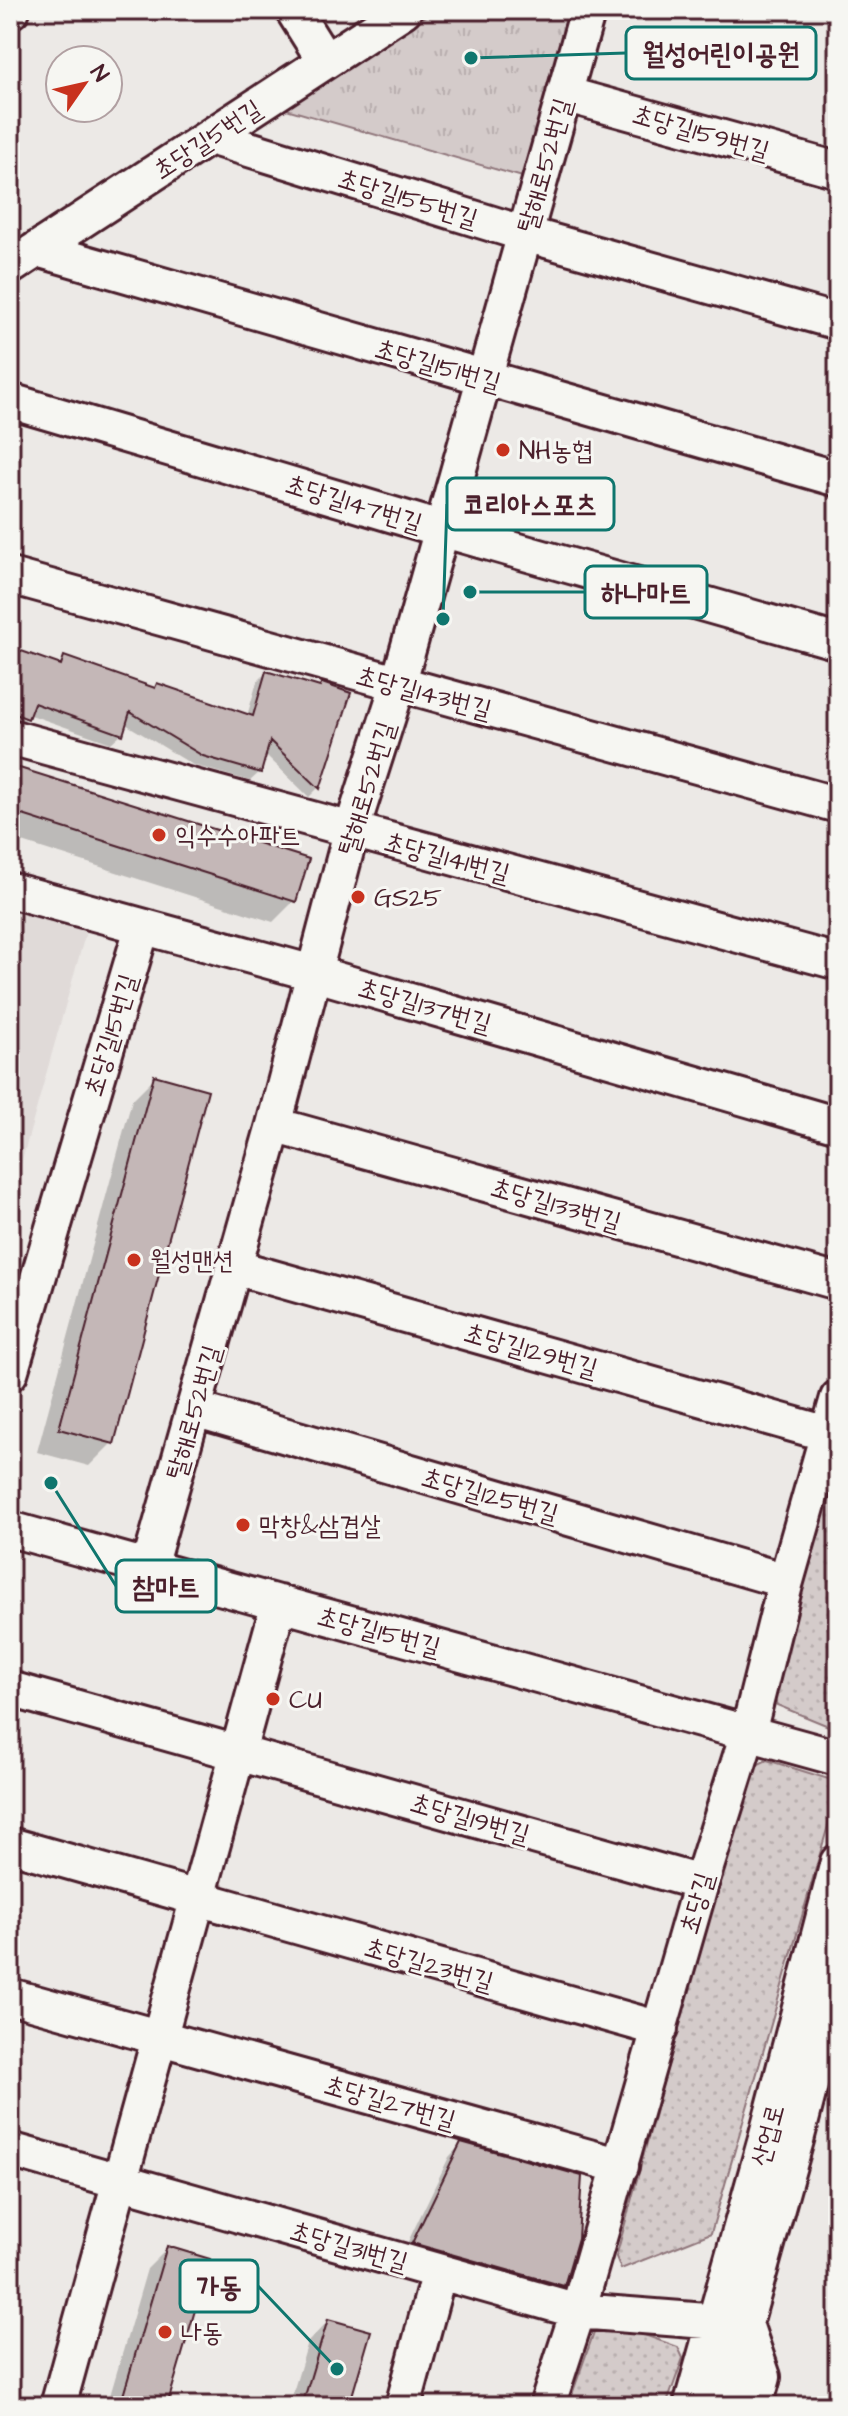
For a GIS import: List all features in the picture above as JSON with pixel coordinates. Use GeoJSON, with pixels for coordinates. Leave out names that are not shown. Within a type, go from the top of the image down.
{"type":"FeatureCollection","features":[{"type":"Feature","properties":{"kind":"street"},"geometry":{"type":"LineString","coordinates":[[293,10],[325,61]]}},
{"type":"Feature","properties":{"kind":"street","name":"초당길5번길"},"geometry":{"type":"LineString","coordinates":[[24,258],[404,10]]}},
{"type":"Feature","properties":{"kind":"street","name":"탈해로52번길"},"geometry":{"type":"LineString","coordinates":[[149,1567],[274,1125],[351,832],[398,685],[588,10]]}},
{"type":"Feature","properties":{"kind":"street","name":"초당길159번길"},"geometry":{"type":"LineString","coordinates":[[564,94],[838,170]]}},
{"type":"Feature","properties":{"kind":"street","name":"초당길155번길"},"geometry":{"type":"LineString","coordinates":[[210,137],[525,234],[838,322]]}},
{"type":"Feature","properties":{"kind":"street","name":"초당길151번길"},"geometry":{"type":"LineString","coordinates":[[24,258],[484,378],[838,479]]}},
{"type":"Feature","properties":{"kind":"street","name":"초당길147번길"},"geometry":{"type":"LineString","coordinates":[[10,401],[441,529],[838,642]]}},
{"type":"Feature","properties":{"kind":"street","name":"초당길143번길"},"geometry":{"type":"LineString","coordinates":[[10,576],[838,805]]}},
{"type":"Feature","properties":{"kind":"street","name":"초당길141번길"},"geometry":{"type":"LineString","coordinates":[[10,737],[838,962]]}},
{"type":"Feature","properties":{"kind":"street","name":"초당길137번길"},"geometry":{"type":"LineString","coordinates":[[10,890],[313,973],[838,1125]]}},
{"type":"Feature","properties":{"kind":"street","name":"초당길15번길"},"geometry":{"type":"LineString","coordinates":[[10,1373],[142,928]]}},
{"type":"Feature","properties":{"kind":"street","name":"초당길133번길"},"geometry":{"type":"LineString","coordinates":[[274,1125],[838,1282]]}},
{"type":"Feature","properties":{"kind":"street","name":"초당길129번길"},"geometry":{"type":"LineString","coordinates":[[234,1267],[828,1434]]}},
{"type":"Feature","properties":{"kind":"street","name":"초당길"},"geometry":{"type":"LineString","coordinates":[[547,2406],[578,2311],[701,1883],[748,1733],[786,1581],[838,1398]]}},
{"type":"Feature","properties":{"kind":"street","name":"초당길125번길"},"geometry":{"type":"LineString","coordinates":[[194,1409],[786,1581]]}},
{"type":"Feature","properties":{"kind":"street","name":"초당길15번길"},"geometry":{"type":"LineString","coordinates":[[10,1529],[838,1758]]}},
{"type":"Feature","properties":{"kind":"street"},"geometry":{"type":"LineString","coordinates":[[58,2406],[279,1603]]}},
{"type":"Feature","properties":{"kind":"street","name":"초당길19번길"},"geometry":{"type":"LineString","coordinates":[[10,1689],[701,1883]]}},
{"type":"Feature","properties":{"kind":"street","name":"초당길23번길"},"geometry":{"type":"LineString","coordinates":[[10,1845],[660,2029]]}},
{"type":"Feature","properties":{"kind":"street","name":"산업로"},"geometry":{"type":"LineString","coordinates":[[722,2406],[730,2323],[838,1862]]}},
{"type":"Feature","properties":{"kind":"street","name":"산업로"},"geometry":{"type":"LineString","coordinates":[[691,2406],[730,2323],[796,2140],[838,1977]]}},
{"type":"Feature","properties":{"kind":"street","name":"초당길27번길"},"geometry":{"type":"LineString","coordinates":[[10,1996],[621,2166]]}},
{"type":"Feature","properties":{"kind":"street","name":"초당길31번길"},"geometry":{"type":"LineString","coordinates":[[10,2150],[578,2311],[730,2323]]}},
{"type":"Feature","properties":{"kind":"street"},"geometry":{"type":"LineString","coordinates":[[403,2406],[439,2272]]}},
{"type":"Feature","properties":{"kind":"street"},"geometry":{"type":"LineString","coordinates":[[730,2323],[763,2377],[755,2406]]}},
{"type":"Feature","properties":{"kind":"shaded area"},"geometry":{"type":"Polygon","coordinates":[[[10,900],[89,921],[10,1203],[10,900]]]}},
{"type":"Feature","properties":{"kind":"green space"},"geometry":{"type":"Polygon","coordinates":[[[436,10],[600,10],[547,184],[279,107],[436,10]]]}},
{"type":"Feature","properties":{"kind":"green space"},"geometry":{"type":"Polygon","coordinates":[[[838,1453],[838,1730],[777,1705],[772,1693],[838,1453]]]}},
{"type":"Feature","properties":{"kind":"green space"},"geometry":{"type":"Polygon","coordinates":[[[767,1760],[832,1780],[838,1791],[711,2233],[621,2269],[616,2257],[748,1769],[767,1760]]]}},
{"type":"Feature","properties":{"kind":"green space"},"geometry":{"type":"Polygon","coordinates":[[[614,2324],[678,2347],[683,2358],[666,2406],[568,2406],[594,2332],[614,2324]]]}},
{"type":"Feature","properties":{"kind":"building"},"geometry":{"type":"Polygon","coordinates":[[[10,647],[61,665],[64,656],[155,688],[157,683],[253,716],[266,671],[320,687],[322,683],[351,693],[320,789],[270,741],[261,773],[203,756],[130,712],[123,735],[34,703],[28,719],[10,712],[10,647]]]}},
{"type":"Feature","properties":{"kind":"building","name":"익수수아파트"},"geometry":{"type":"Polygon","coordinates":[[[10,765],[309,859],[296,902],[10,811],[10,765]]]}},
{"type":"Feature","properties":{"kind":"building","name":"월성맨션"},"geometry":{"type":"Polygon","coordinates":[[[154,1075],[208,1090],[114,1444],[59,1429],[154,1075]]]}},
{"type":"Feature","properties":{"kind":"building"},"geometry":{"type":"Polygon","coordinates":[[[461,2142],[582,2176],[578,2238],[564,2286],[412,2243],[461,2142]]]}},
{"type":"Feature","properties":{"kind":"building","name":"나동"},"geometry":{"type":"Polygon","coordinates":[[[167,2246],[210,2259],[167,2406],[120,2406],[167,2246]]]}},
{"type":"Feature","properties":{"kind":"building"},"geometry":{"type":"Polygon","coordinates":[[[328,2319],[371,2331],[349,2406],[302,2406],[328,2319]]]}},
{"type":"Feature","properties":{"kind":"place","name":"월성어린이공원"},"geometry":{"type":"Point","coordinates":[471,58]}},
{"type":"Feature","properties":{"kind":"place","name":"NH농협"},"geometry":{"type":"Point","coordinates":[503,450]}},
{"type":"Feature","properties":{"kind":"place","name":"하나마트"},"geometry":{"type":"Point","coordinates":[470,592]}},
{"type":"Feature","properties":{"kind":"place","name":"코리아스포츠"},"geometry":{"type":"Point","coordinates":[443,619]}},
{"type":"Feature","properties":{"kind":"place","name":"익수수아파트"},"geometry":{"type":"Point","coordinates":[159,835]}},
{"type":"Feature","properties":{"kind":"place","name":"GS25"},"geometry":{"type":"Point","coordinates":[358,897]}},
{"type":"Feature","properties":{"kind":"place","name":"월성맨션"},"geometry":{"type":"Point","coordinates":[134,1260]}},
{"type":"Feature","properties":{"kind":"place","name":"참마트"},"geometry":{"type":"Point","coordinates":[51,1483]}},
{"type":"Feature","properties":{"kind":"place","name":"막창&삼겹살"},"geometry":{"type":"Point","coordinates":[243,1525]}},
{"type":"Feature","properties":{"kind":"place","name":"CU"},"geometry":{"type":"Point","coordinates":[273,1699]}},
{"type":"Feature","properties":{"kind":"place","name":"나동"},"geometry":{"type":"Point","coordinates":[165,2332]}},
{"type":"Feature","properties":{"kind":"place","name":"가동"},"geometry":{"type":"Point","coordinates":[337,2369]}}]}
